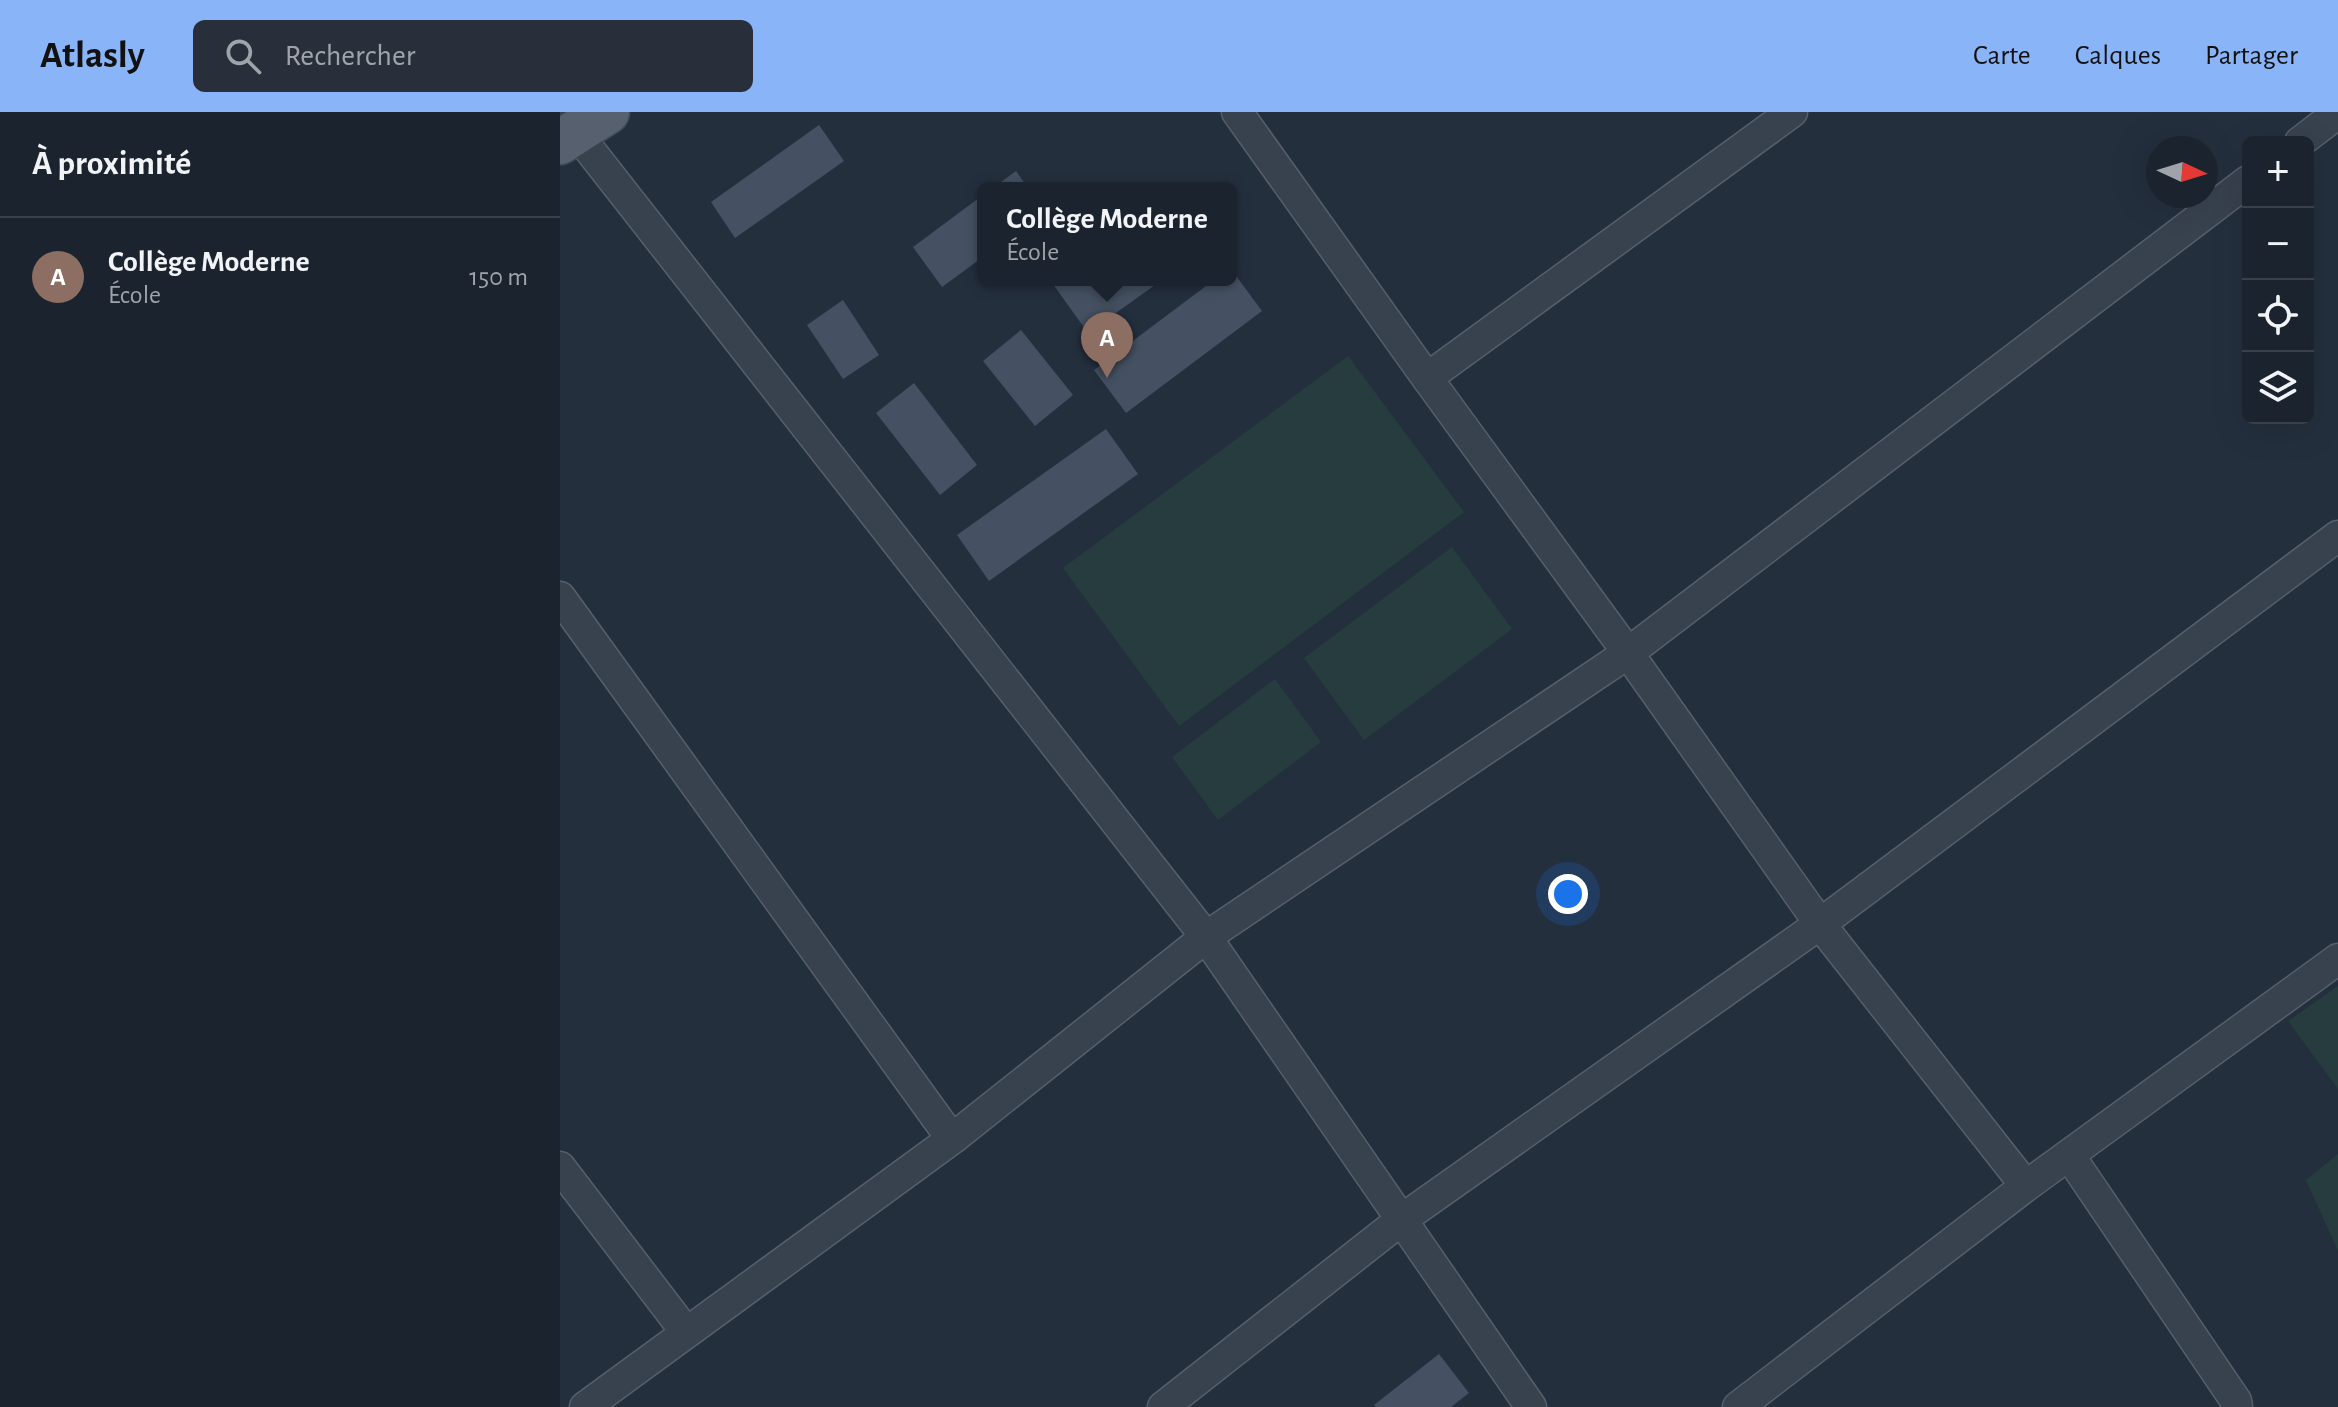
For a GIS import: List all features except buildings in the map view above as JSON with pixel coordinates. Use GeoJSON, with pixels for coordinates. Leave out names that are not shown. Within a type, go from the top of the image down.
{"type":"FeatureCollection","features":[{"type":"Feature","properties":{"kind":"street"},"geometry":{"type":"LineString","coordinates":[[1237,112],[1820,924],[2026,1186]]}},
{"type":"Feature","properties":{"kind":"street"},"geometry":{"type":"LineString","coordinates":[[1427,378],[1792,112]]}},
{"type":"Feature","properties":{"kind":"street"},"geometry":{"type":"LineString","coordinates":[[2308,136],[2338,113]]}},
{"type":"Feature","properties":{"kind":"street"},"geometry":{"type":"LineString","coordinates":[[576,125],[1206,937],[1531,1407]]}},
{"type":"Feature","properties":{"kind":"street"},"geometry":{"type":"LineString","coordinates":[[585,1407],[952,1139],[1206,937],[1628,653],[2242,186]]}},
{"type":"Feature","properties":{"kind":"street"},"geometry":{"type":"LineString","coordinates":[[1163,1407],[1401,1220],[1820,924],[2338,536]]}},
{"type":"Feature","properties":{"kind":"street"},"geometry":{"type":"LineString","coordinates":[[560,597],[952,1139]]}},
{"type":"Feature","properties":{"kind":"street"},"geometry":{"type":"LineString","coordinates":[[1738,1407],[2026,1186],[2338,959]]}},
{"type":"Feature","properties":{"kind":"street"},"geometry":{"type":"LineString","coordinates":[[2069,1155],[2236,1401],[2237,1407]]}},
{"type":"Feature","properties":{"kind":"street"},"geometry":{"type":"LineString","coordinates":[[560,1167],[686,1332]]}},
{"type":"Feature","properties":{"kind":"green space"},"geometry":{"type":"Polygon","coordinates":[[[1348,356],[1464,512],[1179,726],[1063,568],[1348,356]]]}},
{"type":"Feature","properties":{"kind":"green space"},"geometry":{"type":"Polygon","coordinates":[[[1452,547],[1512,629],[1364,740],[1304,658],[1452,547]]]}},
{"type":"Feature","properties":{"kind":"green space"},"geometry":{"type":"Polygon","coordinates":[[[1275,679],[1321,742],[1218,820],[1172,757],[1275,679]]]}},
{"type":"Feature","properties":{"kind":"green space"},"geometry":{"type":"Polygon","coordinates":[[[2338,986],[2338,1089],[2288,1021],[2338,986]]]}},
{"type":"Feature","properties":{"kind":"green space"},"geometry":{"type":"Polygon","coordinates":[[[2338,1154],[2338,1251],[2306,1180],[2338,1154]]]}},
{"type":"Feature","properties":{"kind":"place","name":"Collège Moderne"},"geometry":{"type":"Point","coordinates":[1107,378]}}]}
